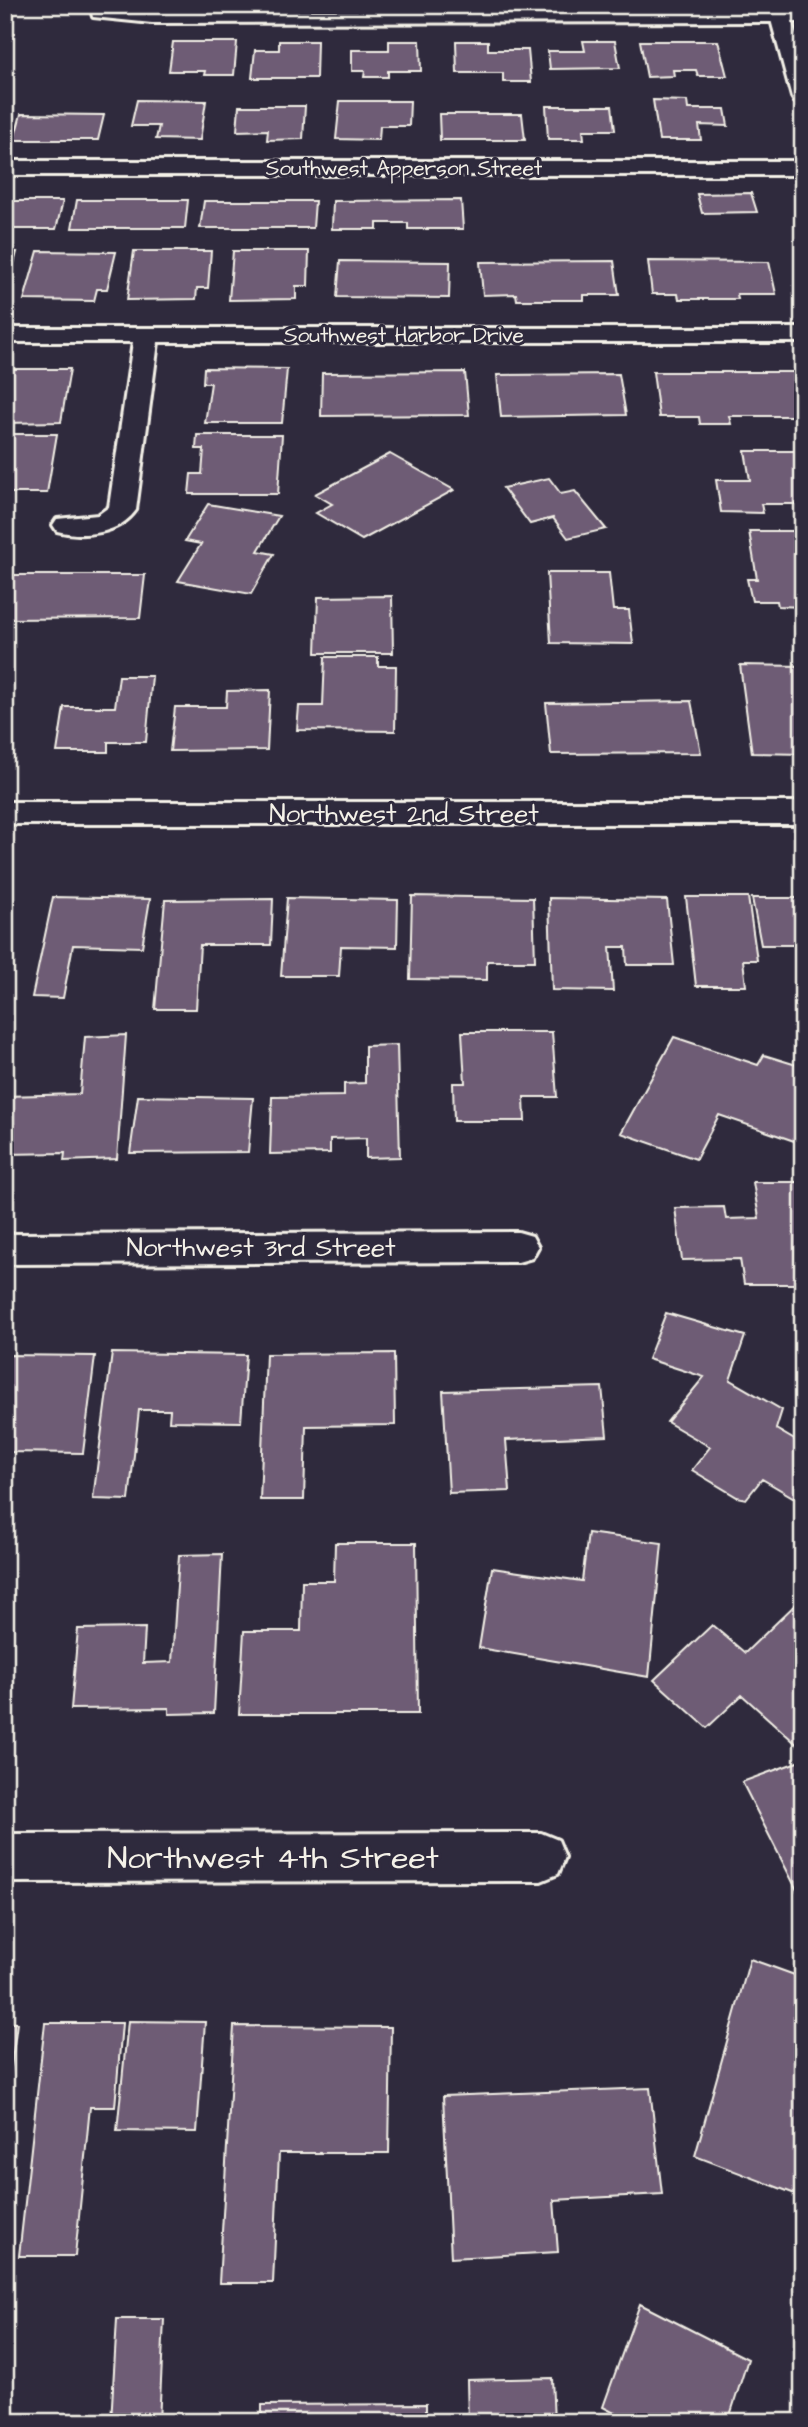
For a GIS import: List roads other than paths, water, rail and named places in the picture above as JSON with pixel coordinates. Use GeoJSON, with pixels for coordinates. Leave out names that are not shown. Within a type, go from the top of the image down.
{"type":"FeatureCollection","features":[{"type":"Feature","properties":{"kind":"street"},"geometry":{"type":"LineString","coordinates":[[100,9],[152,17],[778,11],[803,16]]}},
{"type":"Feature","properties":{"kind":"street"},"geometry":{"type":"LineString","coordinates":[[778,11],[803,97]]}},
{"type":"Feature","properties":{"kind":"street","name":"Southwest Apperson Street"},"geometry":{"type":"LineString","coordinates":[[5,168],[803,168]]}},
{"type":"Feature","properties":{"kind":"street","name":"Southwest Harbor Drive"},"geometry":{"type":"LineString","coordinates":[[5,335],[803,335]]}},
{"type":"Feature","properties":{"kind":"street"},"geometry":{"type":"LineString","coordinates":[[67,526],[105,523],[122,510],[147,335]]}},
{"type":"Feature","properties":{"kind":"street","name":"Northwest 2nd Street"},"geometry":{"type":"LineString","coordinates":[[5,813],[803,813]]}},
{"type":"Feature","properties":{"kind":"street","name":"Northwest 3rd Street"},"geometry":{"type":"LineString","coordinates":[[5,1249],[518,1247]]}},
{"type":"Feature","properties":{"kind":"street","name":"Northwest 4th Street"},"geometry":{"type":"LineString","coordinates":[[5,1858],[541,1857]]}}]}
